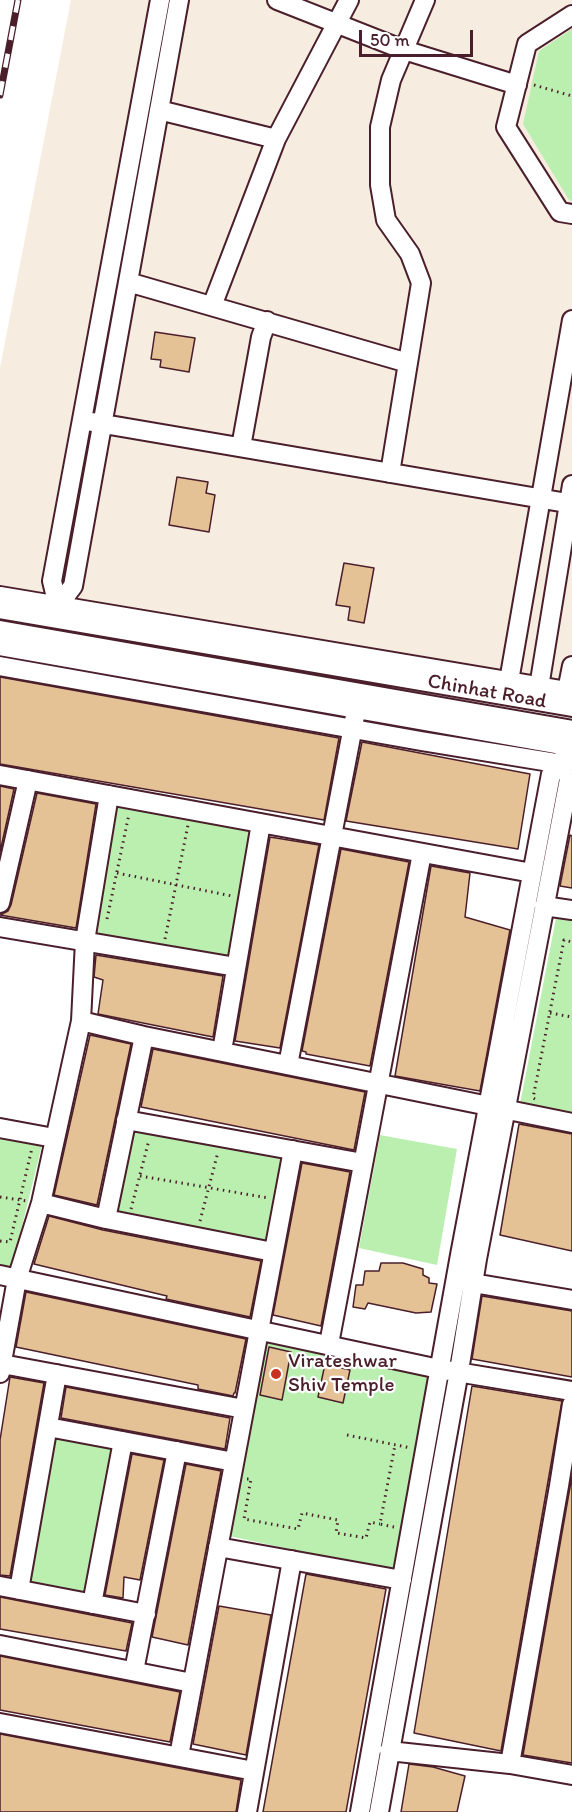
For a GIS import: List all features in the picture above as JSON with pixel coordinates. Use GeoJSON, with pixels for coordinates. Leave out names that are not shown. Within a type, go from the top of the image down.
{"type":"FeatureCollection","features":[{"type":"Feature","properties":{"kind":"street"},"geometry":{"type":"LineString","coordinates":[[58,606],[52,581],[160,0]]}},
{"type":"Feature","properties":{"kind":"street"},"geometry":{"type":"LineString","coordinates":[[58,606],[73,586],[179,0]]}},
{"type":"Feature","properties":{"kind":"street"},"geometry":{"type":"LineString","coordinates":[[278,0],[404,50],[517,83]]}},
{"type":"Feature","properties":{"kind":"street"},"geometry":{"type":"LineString","coordinates":[[212,306],[276,139],[349,0]]}},
{"type":"Feature","properties":{"kind":"street"},"geometry":{"type":"LineString","coordinates":[[390,473],[422,283],[410,254],[386,220],[380,185],[380,127],[391,80],[425,0]]}},
{"type":"Feature","properties":{"kind":"street"},"geometry":{"type":"LineString","coordinates":[[572,15],[528,44],[506,127],[560,212],[572,214]]}},
{"type":"Feature","properties":{"kind":"street"},"geometry":{"type":"LineString","coordinates":[[159,110],[276,139]]}},
{"type":"Feature","properties":{"kind":"street"},"geometry":{"type":"LineString","coordinates":[[128,282],[408,363]]}},
{"type":"Feature","properties":{"kind":"street"},"geometry":{"type":"LineString","coordinates":[[509,681],[572,320]]}},
{"type":"Feature","properties":{"kind":"street"},"geometry":{"type":"LineString","coordinates":[[241,447],[261,337],[267,321]]}},
{"type":"Feature","properties":{"kind":"street"},"geometry":{"type":"LineString","coordinates":[[82,420],[570,504]]}},
{"type":"Feature","properties":{"kind":"street"},"geometry":{"type":"LineString","coordinates":[[539,687],[572,485]]}},
{"type":"Feature","properties":{"kind":"street"},"geometry":{"type":"LineString","coordinates":[[0,596],[509,681],[539,687],[570,697]]}},
{"type":"Feature","properties":{"kind":"street"},"geometry":{"type":"LineString","coordinates":[[0,609],[399,679],[570,697]]}},
{"type":"Feature","properties":{"kind":"street","name":"Chinhat Road"},"geometry":{"type":"LineString","coordinates":[[0,630],[394,699],[570,741]]}},
{"type":"Feature","properties":{"kind":"street"},"geometry":{"type":"LineString","coordinates":[[0,646],[355,709],[570,741],[567,765],[569,779],[544,906],[439,1369],[360,1812]]}},
{"type":"Feature","properties":{"kind":"street"},"geometry":{"type":"LineString","coordinates":[[0,666],[567,765]]}},
{"type":"Feature","properties":{"kind":"street"},"geometry":{"type":"LineString","coordinates":[[570,697],[572,666]]}},
{"type":"Feature","properties":{"kind":"street"},"geometry":{"type":"LineString","coordinates":[[288,1065],[354,728],[355,709]]}},
{"type":"Feature","properties":{"kind":"street"},"geometry":{"type":"LineString","coordinates":[[379,1812],[459,1371],[532,873],[551,774],[567,765]]}},
{"type":"Feature","properties":{"kind":"street"},"geometry":{"type":"LineString","coordinates":[[0,775],[532,873]]}},
{"type":"Feature","properties":{"kind":"street"},"geometry":{"type":"LineString","coordinates":[[0,903],[28,780]]}},
{"type":"Feature","properties":{"kind":"street"},"geometry":{"type":"LineString","coordinates":[[110,795],[85,941],[81,1021],[40,1203],[9,1277],[1,1368],[57,1374],[243,1409]]}},
{"type":"Feature","properties":{"kind":"street"},"geometry":{"type":"LineString","coordinates":[[222,1051],[261,823]]}},
{"type":"Feature","properties":{"kind":"street"},"geometry":{"type":"LineString","coordinates":[[329,1344],[422,853]]}},
{"type":"Feature","properties":{"kind":"street"},"geometry":{"type":"LineString","coordinates":[[544,906],[572,910]]}},
{"type":"Feature","properties":{"kind":"street"},"geometry":{"type":"LineString","coordinates":[[0,927],[236,967]]}},
{"type":"Feature","properties":{"kind":"street"},"geometry":{"type":"LineString","coordinates":[[81,1021],[572,1123]]}},
{"type":"Feature","properties":{"kind":"street"},"geometry":{"type":"LineString","coordinates":[[106,1219],[144,1035]]}},
{"type":"Feature","properties":{"kind":"street"},"geometry":{"type":"LineString","coordinates":[[126,1119],[363,1163]]}},
{"type":"Feature","properties":{"kind":"street"},"geometry":{"type":"LineString","coordinates":[[0,1128],[54,1138]]}},
{"type":"Feature","properties":{"kind":"street"},"geometry":{"type":"LineString","coordinates":[[179,1756],[293,1150]]}},
{"type":"Feature","properties":{"kind":"street"},"geometry":{"type":"LineString","coordinates":[[40,1203],[106,1219],[273,1252]]}},
{"type":"Feature","properties":{"kind":"street"},"geometry":{"type":"LineString","coordinates":[[9,1277],[439,1369],[572,1391]]}},
{"type":"Feature","properties":{"kind":"street"},"geometry":{"type":"LineString","coordinates":[[473,1283],[572,1300]]}},
{"type":"Feature","properties":{"kind":"street"},"geometry":{"type":"LineString","coordinates":[[19,1590],[57,1374]]}},
{"type":"Feature","properties":{"kind":"street"},"geometry":{"type":"LineString","coordinates":[[510,1764],[566,1487],[572,1404]]}},
{"type":"Feature","properties":{"kind":"street"},"geometry":{"type":"LineString","coordinates":[[48,1427],[177,1451],[232,1469]]}},
{"type":"Feature","properties":{"kind":"street"},"geometry":{"type":"LineString","coordinates":[[92,1604],[123,1441]]}},
{"type":"Feature","properties":{"kind":"street"},"geometry":{"type":"LineString","coordinates":[[134,1671],[177,1451]]}},
{"type":"Feature","properties":{"kind":"street"},"geometry":{"type":"LineString","coordinates":[[420,1478],[444,1452]]}},
{"type":"Feature","properties":{"kind":"street"},"geometry":{"type":"LineString","coordinates":[[218,1547],[402,1580]]}},
{"type":"Feature","properties":{"kind":"street"},"geometry":{"type":"LineString","coordinates":[[247,1812],[292,1560]]}},
{"type":"Feature","properties":{"kind":"street"},"geometry":{"type":"LineString","coordinates":[[0,1586],[146,1614]]}},
{"type":"Feature","properties":{"kind":"street"},"geometry":{"type":"LineString","coordinates":[[0,1645],[192,1683]]}},
{"type":"Feature","properties":{"kind":"street"},"geometry":{"type":"LineString","coordinates":[[0,1723],[254,1771]]}},
{"type":"Feature","properties":{"kind":"street"},"geometry":{"type":"LineString","coordinates":[[389,1751],[510,1764],[572,1775]]}},
{"type":"Feature","properties":{"kind":"path"},"geometry":{"type":"LineString","coordinates":[[517,83],[572,96]]}},
{"type":"Feature","properties":{"kind":"path"},"geometry":{"type":"LineString","coordinates":[[106,922],[129,814],[139,815]]}},
{"type":"Feature","properties":{"kind":"path"},"geometry":{"type":"LineString","coordinates":[[164,943],[189,825],[178,823]]}},
{"type":"Feature","properties":{"kind":"path"},"geometry":{"type":"LineString","coordinates":[[117,873],[236,897],[235,906],[246,907]]}},
{"type":"Feature","properties":{"kind":"path"},"geometry":{"type":"LineString","coordinates":[[543,1100],[533,1098],[564,940],[572,942]]}},
{"type":"Feature","properties":{"kind":"path"},"geometry":{"type":"LineString","coordinates":[[550,1013],[572,1017]]}},
{"type":"Feature","properties":{"kind":"path"},"geometry":{"type":"LineString","coordinates":[[130,1212],[149,1140]]}},
{"type":"Feature","properties":{"kind":"path"},"geometry":{"type":"LineString","coordinates":[[0,1241],[10,1242],[32,1148],[21,1146]]}},
{"type":"Feature","properties":{"kind":"path"},"geometry":{"type":"LineString","coordinates":[[199,1226],[218,1150]]}},
{"type":"Feature","properties":{"kind":"path"},"geometry":{"type":"LineString","coordinates":[[140,1176],[283,1201]]}},
{"type":"Feature","properties":{"kind":"path"},"geometry":{"type":"LineString","coordinates":[[0,1197],[20,1200]]}},
{"type":"Feature","properties":{"kind":"path"},"geometry":{"type":"LineString","coordinates":[[346,1435],[419,1450]]}},
{"type":"Feature","properties":{"kind":"path"},"geometry":{"type":"LineString","coordinates":[[380,1524],[395,1445]]}},
{"type":"Feature","properties":{"kind":"path"},"geometry":{"type":"LineString","coordinates":[[232,1469],[251,1479],[244,1519],[298,1529],[302,1513],[338,1520],[336,1533],[366,1538],[370,1522],[411,1530]]}},
{"type":"Feature","properties":{"kind":"shaded area"},"geometry":{"type":"Polygon","coordinates":[[[71,0],[572,0],[572,685],[0,585],[0,368],[71,0]]]}},
{"type":"Feature","properties":{"kind":"green space"},"geometry":{"type":"Polygon","coordinates":[[[572,29],[572,201],[569,200],[523,124],[539,51],[572,29]]]}},
{"type":"Feature","properties":{"kind":"green space"},"geometry":{"type":"Polygon","coordinates":[[[115,806],[256,827],[231,964],[90,935],[115,806]]]}},
{"type":"Feature","properties":{"kind":"green space"},"geometry":{"type":"Polygon","coordinates":[[[556,918],[572,921],[572,1114],[520,1104],[556,918]]]}},
{"type":"Feature","properties":{"kind":"green space"},"geometry":{"type":"Polygon","coordinates":[[[132,1125],[289,1155],[270,1246],[114,1214],[132,1125]]]}},
{"type":"Feature","properties":{"kind":"green space"},"geometry":{"type":"Polygon","coordinates":[[[380,1135],[457,1149],[437,1265],[359,1248],[380,1135]]]}},
{"type":"Feature","properties":{"kind":"green space"},"geometry":{"type":"Polygon","coordinates":[[[0,1137],[42,1145],[12,1267],[0,1264],[0,1137]]]}},
{"type":"Feature","properties":{"kind":"green space"},"geometry":{"type":"Polygon","coordinates":[[[266,1340],[433,1374],[396,1572],[229,1536],[266,1340]]]}},
{"type":"Feature","properties":{"kind":"green space"},"geometry":{"type":"Polygon","coordinates":[[[53,1431],[120,1443],[90,1598],[23,1587],[53,1431]]]}},
{"type":"Feature","properties":{"kind":"building"},"geometry":{"type":"Polygon","coordinates":[[[155,332],[195,338],[189,372],[160,367],[161,360],[151,359],[155,332]]]}},
{"type":"Feature","properties":{"kind":"building"},"geometry":{"type":"Polygon","coordinates":[[[177,477],[208,482],[206,493],[215,495],[209,532],[169,525],[177,477]]]}},
{"type":"Feature","properties":{"kind":"building"},"geometry":{"type":"Polygon","coordinates":[[[344,563],[374,568],[364,623],[348,620],[350,607],[336,605],[344,563]]]}},
{"type":"Feature","properties":{"kind":"building"},"geometry":{"type":"Polygon","coordinates":[[[0,677],[339,738],[324,820],[0,764],[0,677]]]}},
{"type":"Feature","properties":{"kind":"building"},"geometry":{"type":"Polygon","coordinates":[[[362,742],[530,774],[518,849],[346,821],[362,742]]]}},
{"type":"Feature","properties":{"kind":"building"},"geometry":{"type":"Polygon","coordinates":[[[0,786],[14,789],[0,852],[0,786]]]}},
{"type":"Feature","properties":{"kind":"building"},"geometry":{"type":"Polygon","coordinates":[[[37,793],[96,804],[76,928],[0,915],[8,911],[11,905],[37,793]]]}},
{"type":"Feature","properties":{"kind":"building"},"geometry":{"type":"Polygon","coordinates":[[[570,835],[572,836],[572,888],[560,886],[570,835]]]}},
{"type":"Feature","properties":{"kind":"building"},"geometry":{"type":"Polygon","coordinates":[[[270,837],[319,845],[280,1048],[235,1041],[270,837]]]}},
{"type":"Feature","properties":{"kind":"building"},"geometry":{"type":"Polygon","coordinates":[[[341,849],[409,862],[370,1066],[306,1054],[302,1051],[341,849]]]}},
{"type":"Feature","properties":{"kind":"building"},"geometry":{"type":"Polygon","coordinates":[[[431,866],[470,873],[465,917],[510,930],[480,1091],[395,1076],[431,866]]]}},
{"type":"Feature","properties":{"kind":"building"},"geometry":{"type":"Polygon","coordinates":[[[96,955],[223,976],[213,1037],[98,1014],[103,980],[94,977],[96,955]]]}},
{"type":"Feature","properties":{"kind":"building"},"geometry":{"type":"Polygon","coordinates":[[[90,1035],[131,1044],[97,1205],[54,1195],[90,1035]]]}},
{"type":"Feature","properties":{"kind":"building"},"geometry":{"type":"Polygon","coordinates":[[[153,1049],[365,1092],[354,1150],[141,1107],[153,1049]]]}},
{"type":"Feature","properties":{"kind":"building"},"geometry":{"type":"Polygon","coordinates":[[[519,1124],[572,1134],[572,1251],[500,1235],[519,1124]]]}},
{"type":"Feature","properties":{"kind":"building"},"geometry":{"type":"Polygon","coordinates":[[[302,1163],[350,1172],[321,1326],[273,1315],[302,1163]]]}},
{"type":"Feature","properties":{"kind":"building"},"geometry":{"type":"Polygon","coordinates":[[[49,1216],[103,1230],[261,1261],[250,1317],[166,1299],[167,1296],[34,1264],[49,1216]]]}},
{"type":"Feature","properties":{"kind":"building"},"geometry":{"type":"Polygon","coordinates":[[[381,1263],[403,1263],[423,1269],[423,1275],[429,1278],[429,1283],[437,1284],[431,1312],[416,1313],[368,1303],[365,1309],[353,1307],[356,1285],[363,1285],[365,1271],[379,1271],[381,1263]]]}},
{"type":"Feature","properties":{"kind":"building"},"geometry":{"type":"Polygon","coordinates":[[[26,1292],[246,1339],[235,1393],[233,1396],[198,1389],[198,1385],[16,1347],[26,1292]]]}},
{"type":"Feature","properties":{"kind":"building"},"geometry":{"type":"Polygon","coordinates":[[[482,1296],[572,1311],[572,1377],[472,1359],[482,1296]]]}},
{"type":"Feature","properties":{"kind":"building","name":"Virateshwar Shiv Temple"},"geometry":{"type":"Polygon","coordinates":[[[269,1347],[291,1352],[282,1400],[260,1395],[269,1347]]]}},
{"type":"Feature","properties":{"kind":"building"},"geometry":{"type":"Polygon","coordinates":[[[325,1364],[350,1370],[343,1403],[318,1397],[325,1364]]]}},
{"type":"Feature","properties":{"kind":"building"},"geometry":{"type":"Polygon","coordinates":[[[10,1377],[44,1383],[10,1576],[0,1575],[0,1440],[10,1377]]]}},
{"type":"Feature","properties":{"kind":"building"},"geometry":{"type":"Polygon","coordinates":[[[472,1386],[562,1401],[501,1751],[414,1733],[472,1386]]]}},
{"type":"Feature","properties":{"kind":"building"},"geometry":{"type":"Polygon","coordinates":[[[66,1387],[230,1418],[225,1449],[61,1418],[66,1387]]]}},
{"type":"Feature","properties":{"kind":"building"},"geometry":{"type":"Polygon","coordinates":[[[132,1454],[164,1460],[140,1580],[124,1577],[123,1598],[105,1595],[132,1454]]]}},
{"type":"Feature","properties":{"kind":"building"},"geometry":{"type":"Polygon","coordinates":[[[186,1464],[221,1471],[188,1645],[152,1637],[186,1464]]]}},
{"type":"Feature","properties":{"kind":"building"},"geometry":{"type":"Polygon","coordinates":[[[572,1476],[572,1763],[523,1755],[572,1476]]]}},
{"type":"Feature","properties":{"kind":"building"},"geometry":{"type":"Polygon","coordinates":[[[306,1574],[386,1589],[346,1812],[263,1812],[306,1574]]]}},
{"type":"Feature","properties":{"kind":"building"},"geometry":{"type":"Polygon","coordinates":[[[0,1597],[132,1623],[126,1651],[0,1629],[0,1597]]]}},
{"type":"Feature","properties":{"kind":"building"},"geometry":{"type":"Polygon","coordinates":[[[219,1606],[271,1615],[246,1755],[193,1744],[219,1606]]]}},
{"type":"Feature","properties":{"kind":"building"},"geometry":{"type":"Polygon","coordinates":[[[0,1656],[180,1692],[170,1742],[0,1710],[0,1656]]]}},
{"type":"Feature","properties":{"kind":"building"},"geometry":{"type":"Polygon","coordinates":[[[0,1734],[241,1780],[236,1812],[0,1812],[0,1734]]]}},
{"type":"Feature","properties":{"kind":"building"},"geometry":{"type":"Polygon","coordinates":[[[409,1764],[433,1767],[465,1776],[457,1812],[401,1812],[409,1764]]]}},
{"type":"Feature","properties":{"kind":"railway"},"geometry":{"type":"LineString","coordinates":[[0,95],[18,0]]}},
{"type":"Feature","properties":{"kind":"place","name":"Virateshwar Shiv Temple"},"geometry":{"type":"Point","coordinates":[276,1374]}}]}
